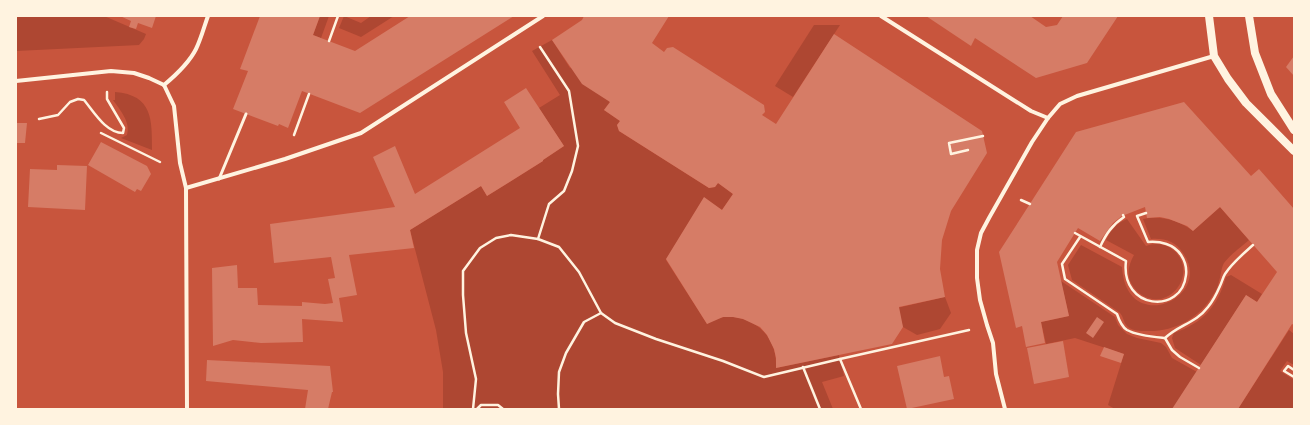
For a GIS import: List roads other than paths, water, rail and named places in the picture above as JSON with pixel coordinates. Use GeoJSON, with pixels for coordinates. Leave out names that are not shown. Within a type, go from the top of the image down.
{"type":"FeatureCollection","features":[{"type":"Feature","properties":{"kind":"main road"},"geometry":{"type":"LineString","coordinates":[[1209,16],[1214,56],[1228,79],[1246,103],[1294,151]]}},
{"type":"Feature","properties":{"kind":"main road"},"geometry":{"type":"LineString","coordinates":[[1249,16],[1255,53],[1268,87],[1294,130]]}},
{"type":"Feature","properties":{"kind":"street"},"geometry":{"type":"LineString","coordinates":[[164,85],[187,63],[196,50],[208,16]]}},
{"type":"Feature","properties":{"kind":"street"},"geometry":{"type":"LineString","coordinates":[[186,188],[285,159],[361,133],[543,16]]}},
{"type":"Feature","properties":{"kind":"street"},"geometry":{"type":"LineString","coordinates":[[881,16],[1031,111],[1048,118]]}},
{"type":"Feature","properties":{"kind":"street"},"geometry":{"type":"LineString","coordinates":[[1005,409],[996,374],[993,343],[980,300],[977,278],[977,250],[981,233],[1032,142],[1048,118],[1060,104],[1077,96],[1214,56]]}},
{"type":"Feature","properties":{"kind":"street"},"geometry":{"type":"LineString","coordinates":[[16,81],[111,71],[134,73],[164,85],[174,106],[180,162],[186,188],[187,409]]}},
{"type":"Feature","properties":{"kind":"lane"},"geometry":{"type":"LineString","coordinates":[[219,179],[246,114]]}}]}
